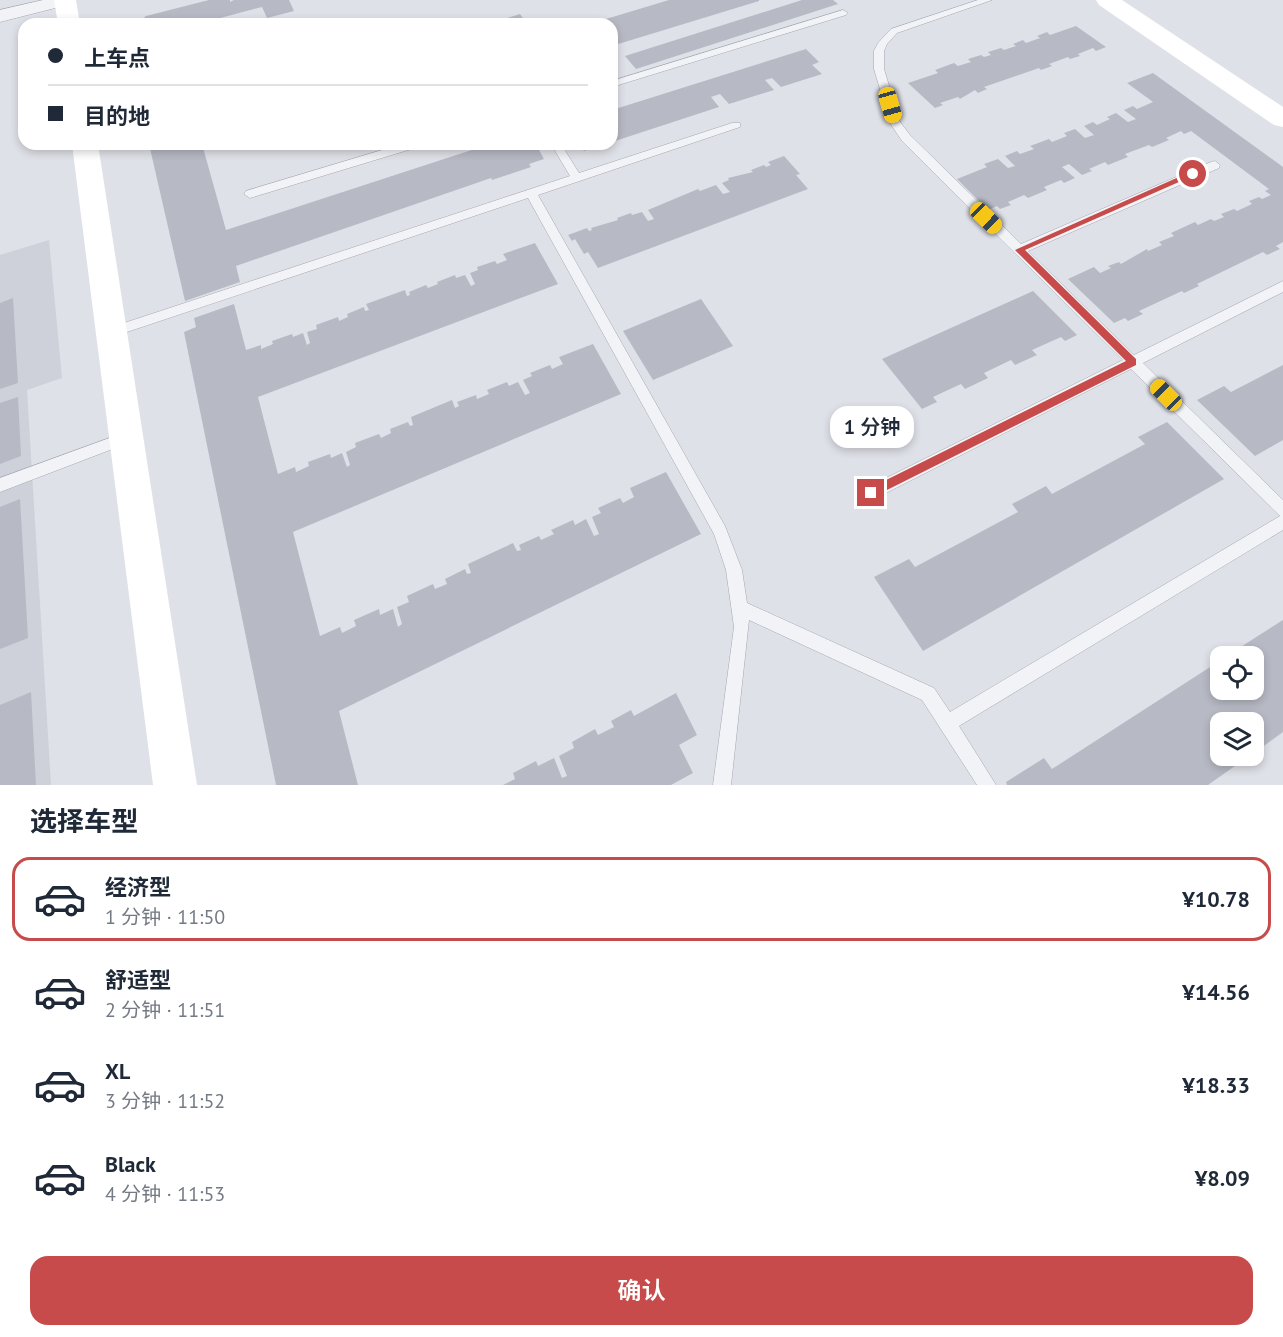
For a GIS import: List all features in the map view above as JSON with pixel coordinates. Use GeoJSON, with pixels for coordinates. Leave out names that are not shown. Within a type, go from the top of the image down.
{"type":"FeatureCollection","features":[{"type":"Feature","properties":{"kind":"street"},"geometry":{"type":"LineString","coordinates":[[0,16],[65,0],[68,18]]}},
{"type":"Feature","properties":{"kind":"street"},"geometry":{"type":"LineString","coordinates":[[1107,0],[1283,119]]}},
{"type":"Feature","properties":{"kind":"street"},"geometry":{"type":"LineString","coordinates":[[86,150],[175,785]]}},
{"type":"Feature","properties":{"kind":"lane"},"geometry":{"type":"LineString","coordinates":[[987,0],[894,31],[883,43],[878,60],[895,123],[900,131],[1019,250],[1283,510]]}},
{"type":"Feature","properties":{"kind":"lane"},"geometry":{"type":"LineString","coordinates":[[618,82],[843,13]]}},
{"type":"Feature","properties":{"kind":"lane"},"geometry":{"type":"LineString","coordinates":[[112,332],[736,125]]}},
{"type":"Feature","properties":{"kind":"lane"},"geometry":{"type":"LineString","coordinates":[[250,194],[394,150]]}},
{"type":"Feature","properties":{"kind":"lane"},"geometry":{"type":"LineString","coordinates":[[560,150],[577,178]]}},
{"type":"Feature","properties":{"kind":"lane"},"geometry":{"type":"LineString","coordinates":[[1019,250],[1215,165]]}},
{"type":"Feature","properties":{"kind":"lane"},"geometry":{"type":"LineString","coordinates":[[531,193],[720,531],[734,570],[742,627],[722,785]]}},
{"type":"Feature","properties":{"kind":"lane"},"geometry":{"type":"LineString","coordinates":[[871,493],[1283,286]]}},
{"type":"Feature","properties":{"kind":"lane"},"geometry":{"type":"LineString","coordinates":[[0,485],[126,438]]}},
{"type":"Feature","properties":{"kind":"lane"},"geometry":{"type":"LineString","coordinates":[[947,723],[1283,522]]}},
{"type":"Feature","properties":{"kind":"lane"},"geometry":{"type":"LineString","coordinates":[[740,608],[928,694],[987,785]]}},
{"type":"Feature","properties":{"kind":"shaded area"},"geometry":{"type":"Polygon","coordinates":[[[49,240],[62,378],[27,390],[51,785],[0,785],[0,255],[49,240]]]}},
{"type":"Feature","properties":{"kind":"building"},"geometry":{"type":"Polygon","coordinates":[[[209,0],[230,0],[230,2],[234,0],[289,0],[294,11],[267,18],[262,7],[220,18],[144,18],[209,0]]]}},
{"type":"Feature","properties":{"kind":"building"},"geometry":{"type":"Polygon","coordinates":[[[669,0],[759,0],[618,44],[618,18],[609,18],[669,0]]]}},
{"type":"Feature","properties":{"kind":"building"},"geometry":{"type":"Polygon","coordinates":[[[802,0],[833,0],[838,4],[636,69],[625,56],[802,0]]]}},
{"type":"Feature","properties":{"kind":"building"},"geometry":{"type":"Polygon","coordinates":[[[520,14],[523,18],[508,18],[520,14]]]}},
{"type":"Feature","properties":{"kind":"building"},"geometry":{"type":"Polygon","coordinates":[[[1076,26],[1106,47],[1096,51],[1093,48],[1078,54],[1080,56],[1070,59],[1068,57],[1049,64],[1052,66],[1041,70],[1039,68],[984,87],[987,89],[978,93],[975,90],[960,99],[958,97],[940,103],[943,105],[935,108],[908,83],[938,73],[935,70],[954,63],[958,66],[971,62],[968,59],[991,55],[988,52],[1016,46],[1013,44],[1023,40],[1026,43],[1040,38],[1037,36],[1047,32],[1050,35],[1076,26]]]}},
{"type":"Feature","properties":{"kind":"building"},"geometry":{"type":"Polygon","coordinates":[[[806,49],[819,62],[812,65],[822,74],[781,87],[772,78],[765,80],[774,90],[729,104],[720,94],[711,97],[719,107],[618,140],[618,108],[806,49]]]}},
{"type":"Feature","properties":{"kind":"building"},"geometry":{"type":"Polygon","coordinates":[[[1153,73],[1283,167],[1283,242],[1276,246],[1280,249],[1267,255],[1263,252],[1197,284],[1199,286],[1184,293],[1182,291],[1139,311],[1143,314],[1128,321],[1125,318],[1114,323],[1068,279],[1094,267],[1100,273],[1111,268],[1108,266],[1119,262],[1121,264],[1147,249],[1148,251],[1162,245],[1159,242],[1174,236],[1171,233],[1195,222],[1198,225],[1211,219],[1214,221],[1224,217],[1221,214],[1234,209],[1237,211],[1252,204],[1249,201],[1271,195],[1265,191],[1269,189],[1191,131],[1184,134],[1181,131],[1166,138],[1169,140],[1125,154],[1128,157],[1108,165],[1105,162],[1082,175],[1069,164],[1062,167],[1075,178],[1064,183],[1061,180],[1044,187],[1047,190],[1028,198],[1024,195],[1008,202],[1011,205],[1000,209],[997,206],[988,210],[957,179],[987,167],[984,164],[998,159],[1008,168],[1015,166],[1005,156],[1017,151],[1020,154],[1034,149],[1030,146],[1049,139],[1052,142],[1067,136],[1064,133],[1075,129],[1085,138],[1094,135],[1084,126],[1093,122],[1097,125],[1110,119],[1107,117],[1116,113],[1128,122],[1136,119],[1124,110],[1133,106],[1137,109],[1153,102],[1127,83],[1153,73]]]}},
{"type":"Feature","properties":{"kind":"building"},"geometry":{"type":"Polygon","coordinates":[[[150,150],[204,150],[226,230],[472,150],[539,150],[544,159],[529,164],[531,167],[492,180],[491,178],[236,266],[240,282],[185,301],[150,150]]]}},
{"type":"Feature","properties":{"kind":"building"},"geometry":{"type":"Polygon","coordinates":[[[784,156],[800,174],[796,175],[808,189],[598,268],[588,252],[584,254],[575,239],[572,241],[568,235],[587,228],[589,231],[592,230],[591,228],[618,220],[617,218],[631,213],[632,215],[642,212],[648,221],[654,219],[648,210],[698,189],[700,191],[716,185],[723,194],[730,192],[722,183],[729,180],[728,178],[753,172],[751,170],[764,165],[766,167],[771,165],[768,162],[784,156]]]}},
{"type":"Feature","properties":{"kind":"building"},"geometry":{"type":"Polygon","coordinates":[[[535,243],[558,284],[258,397],[278,474],[295,467],[296,472],[309,466],[308,462],[330,454],[331,458],[342,453],[347,467],[350,465],[346,452],[356,447],[355,443],[379,434],[381,438],[391,433],[390,429],[408,422],[410,426],[413,425],[411,417],[452,400],[455,408],[459,406],[457,402],[476,395],[477,399],[489,394],[487,390],[507,382],[509,386],[518,382],[525,395],[530,393],[523,380],[532,376],[530,373],[550,365],[552,369],[563,364],[559,357],[593,344],[621,394],[293,532],[320,636],[340,627],[342,633],[356,626],[354,620],[379,609],[380,615],[393,609],[398,627],[402,624],[397,607],[409,602],[407,596],[433,584],[435,589],[447,584],[445,579],[465,569],[467,574],[471,573],[468,564],[513,543],[517,551],[521,550],[519,545],[539,536],[541,540],[554,534],[551,530],[573,520],[575,525],[586,519],[594,536],[599,534],[592,517],[601,513],[598,508],[620,498],[623,503],[634,497],[630,488],[666,472],[701,534],[339,711],[358,785],[276,785],[184,332],[196,327],[194,318],[234,304],[246,350],[261,345],[261,349],[273,344],[272,341],[303,333],[307,345],[310,343],[307,332],[317,329],[316,325],[338,317],[339,321],[348,317],[347,314],[364,307],[365,311],[369,310],[366,304],[405,290],[407,296],[410,295],[409,292],[426,285],[428,288],[455,275],[456,278],[465,275],[471,286],[475,284],[470,273],[478,270],[477,267],[507,260],[503,254],[535,243]]]}},
{"type":"Feature","properties":{"kind":"building"},"geometry":{"type":"Polygon","coordinates":[[[1033,291],[1077,335],[1065,341],[1061,337],[1032,350],[1037,355],[1015,365],[1011,360],[984,373],[988,378],[965,389],[961,384],[933,397],[937,402],[922,409],[882,359],[1033,291]]]}},
{"type":"Feature","properties":{"kind":"building"},"geometry":{"type":"Polygon","coordinates":[[[13,298],[18,383],[0,389],[0,303],[13,298]]]}},
{"type":"Feature","properties":{"kind":"building"},"geometry":{"type":"Polygon","coordinates":[[[701,299],[733,346],[653,380],[623,331],[701,299]]]}},
{"type":"Feature","properties":{"kind":"building"},"geometry":{"type":"Polygon","coordinates":[[[1283,365],[1283,440],[1255,456],[1197,400],[1224,386],[1231,392],[1283,365]]]}},
{"type":"Feature","properties":{"kind":"building"},"geometry":{"type":"Polygon","coordinates":[[[18,397],[21,456],[0,464],[0,403],[18,397]]]}},
{"type":"Feature","properties":{"kind":"building"},"geometry":{"type":"Polygon","coordinates":[[[1167,422],[1224,479],[923,651],[874,577],[909,559],[915,567],[1018,512],[1012,504],[1046,486],[1052,494],[1145,444],[1138,437],[1167,422]]]}},
{"type":"Feature","properties":{"kind":"building"},"geometry":{"type":"Polygon","coordinates":[[[20,499],[28,638],[0,649],[0,507],[20,499]]]}},
{"type":"Feature","properties":{"kind":"building"},"geometry":{"type":"Polygon","coordinates":[[[1283,620],[1283,732],[1264,746],[1264,712],[1210,712],[1210,766],[1235,766],[1208,785],[1007,785],[1006,782],[1044,758],[1052,769],[1210,667],[1210,700],[1264,700],[1264,646],[1242,646],[1283,620]]]}},
{"type":"Feature","properties":{"kind":"building"},"geometry":{"type":"Polygon","coordinates":[[[31,692],[36,785],[0,785],[0,705],[31,692]]]}},
{"type":"Feature","properties":{"kind":"building"},"geometry":{"type":"Polygon","coordinates":[[[676,693],[697,735],[679,745],[693,773],[671,785],[503,785],[515,779],[513,773],[536,761],[538,766],[554,758],[562,778],[567,776],[559,756],[574,748],[572,742],[595,729],[598,735],[614,727],[611,721],[631,710],[634,716],[676,693]]]}},
{"type":"Feature","properties":{"kind":"route"},"geometry":{"type":"LineString","coordinates":[[871,493],[1133,362],[1019,250],[1193,174]]}}]}
